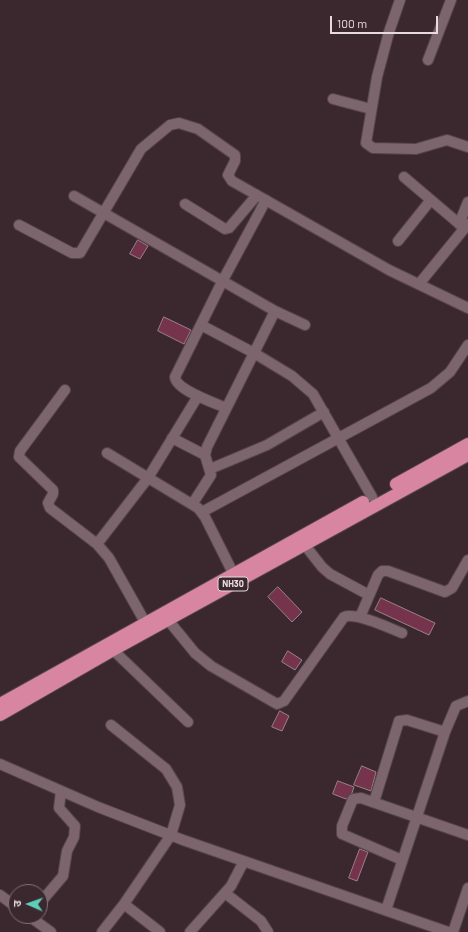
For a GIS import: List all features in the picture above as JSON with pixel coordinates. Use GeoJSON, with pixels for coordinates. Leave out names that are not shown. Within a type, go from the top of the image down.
{"type":"FeatureCollection","features":[{"type":"Feature","properties":{"kind":"highway","name":"NH30"},"geometry":{"type":"LineString","coordinates":[[0,704],[233,573],[468,444]]}},
{"type":"Feature","properties":{"kind":"highway","name":"NH30"},"geometry":{"type":"LineString","coordinates":[[0,715],[113,650],[468,455]]}},
{"type":"Feature","properties":{"kind":"street"},"geometry":{"type":"LineString","coordinates":[[400,0],[385,47],[371,108],[366,141],[370,147],[421,148],[447,140],[468,147]]}},
{"type":"Feature","properties":{"kind":"street"},"geometry":{"type":"LineString","coordinates":[[428,60],[451,0]]}},
{"type":"Feature","properties":{"kind":"street"},"geometry":{"type":"LineString","coordinates":[[333,99],[371,108]]}},
{"type":"Feature","properties":{"kind":"street"},"geometry":{"type":"LineString","coordinates":[[19,225],[72,253],[78,254],[82,250],[141,149],[170,125],[176,122],[204,132],[235,155],[235,161],[230,170],[229,177],[262,198],[389,270],[468,308]]}},
{"type":"Feature","properties":{"kind":"street"},"geometry":{"type":"LineString","coordinates":[[404,177],[430,201],[463,225]]}},
{"type":"Feature","properties":{"kind":"street"},"geometry":{"type":"LineString","coordinates":[[74,196],[304,325]]}},
{"type":"Feature","properties":{"kind":"street"},"geometry":{"type":"LineString","coordinates":[[185,204],[225,229],[229,228],[262,198]]}},
{"type":"Feature","properties":{"kind":"street"},"geometry":{"type":"LineString","coordinates":[[226,408],[198,396],[178,384],[175,377],[224,280],[262,198]]}},
{"type":"Feature","properties":{"kind":"street"},"geometry":{"type":"LineString","coordinates":[[398,241],[430,201]]}},
{"type":"Feature","properties":{"kind":"street"},"geometry":{"type":"LineString","coordinates":[[419,284],[463,225],[468,202]]}},
{"type":"Feature","properties":{"kind":"street"},"geometry":{"type":"LineString","coordinates":[[193,503],[209,478],[210,469],[205,454],[207,447],[275,310]]}},
{"type":"Feature","properties":{"kind":"street"},"geometry":{"type":"LineString","coordinates":[[201,325],[254,353],[303,384],[313,394],[372,497]]}},
{"type":"Feature","properties":{"kind":"street"},"geometry":{"type":"LineString","coordinates":[[202,512],[441,381],[450,372],[467,349]]}},
{"type":"Feature","properties":{"kind":"street"},"geometry":{"type":"LineString","coordinates":[[65,390],[20,451],[20,457],[53,490],[53,494],[48,503],[50,508],[96,544],[114,565],[145,622]]}},
{"type":"Feature","properties":{"kind":"street"},"geometry":{"type":"LineString","coordinates":[[96,544],[148,478],[198,396]]}},
{"type":"Feature","properties":{"kind":"street"},"geometry":{"type":"LineString","coordinates":[[210,469],[267,445],[324,412]]}},
{"type":"Feature","properties":{"kind":"street"},"geometry":{"type":"LineString","coordinates":[[172,438],[205,454]]}},
{"type":"Feature","properties":{"kind":"street"},"geometry":{"type":"LineString","coordinates":[[107,453],[193,503],[202,512],[233,573]]}},
{"type":"Feature","properties":{"kind":"street"},"geometry":{"type":"LineString","coordinates":[[304,544],[322,568],[330,574],[369,595]]}},
{"type":"Feature","properties":{"kind":"street"},"geometry":{"type":"LineString","coordinates":[[360,617],[378,575],[385,570],[441,592],[448,592],[452,588],[468,560]]}},
{"type":"Feature","properties":{"kind":"street"},"geometry":{"type":"LineString","coordinates":[[168,620],[195,652],[211,666],[280,704],[284,701],[341,620],[348,615],[360,617],[402,633]]}},
{"type":"Feature","properties":{"kind":"street"},"geometry":{"type":"LineString","coordinates":[[113,650],[188,722]]}},
{"type":"Feature","properties":{"kind":"street"},"geometry":{"type":"LineString","coordinates":[[386,910],[445,732],[456,706],[468,701]]}},
{"type":"Feature","properties":{"kind":"street"},"geometry":{"type":"LineString","coordinates":[[374,802],[400,721],[407,720],[445,732]]}},
{"type":"Feature","properties":{"kind":"street"},"geometry":{"type":"LineString","coordinates":[[102,932],[124,904],[171,835],[180,805],[180,796],[174,779],[166,769],[111,725]]}},
{"type":"Feature","properties":{"kind":"street"},"geometry":{"type":"LineString","coordinates":[[0,764],[171,835],[447,932],[468,888]]}},
{"type":"Feature","properties":{"kind":"street"},"geometry":{"type":"LineString","coordinates":[[48,894],[63,876],[67,851],[75,832],[73,823],[59,808],[61,790]]}},
{"type":"Feature","properties":{"kind":"street"},"geometry":{"type":"LineString","coordinates":[[402,860],[345,836],[341,832],[353,799],[361,798],[374,802],[468,835]]}},
{"type":"Feature","properties":{"kind":"street"},"geometry":{"type":"LineString","coordinates":[[190,932],[225,893],[244,861]]}},
{"type":"Feature","properties":{"kind":"street"},"geometry":{"type":"LineString","coordinates":[[225,893],[261,921],[268,932]]}},
{"type":"Feature","properties":{"kind":"street"},"geometry":{"type":"LineString","coordinates":[[124,904],[160,932]]}},
{"type":"Feature","properties":{"kind":"street"},"geometry":{"type":"LineString","coordinates":[[40,924],[51,932]]}},
{"type":"Feature","properties":{"kind":"building"},"geometry":{"type":"Polygon","coordinates":[[[138,240],[148,246],[140,259],[130,254],[138,240]]]}},
{"type":"Feature","properties":{"kind":"building"},"geometry":{"type":"Polygon","coordinates":[[[164,317],[191,330],[184,344],[158,331],[164,317]]]}},
{"type":"Feature","properties":{"kind":"building"},"geometry":{"type":"Polygon","coordinates":[[[278,587],[302,612],[292,622],[268,597],[278,587]]]}},
{"type":"Feature","properties":{"kind":"building"},"geometry":{"type":"Polygon","coordinates":[[[381,598],[435,623],[429,635],[375,610],[381,598]]]}},
{"type":"Feature","properties":{"kind":"building"},"geometry":{"type":"Polygon","coordinates":[[[288,651],[302,660],[295,670],[282,662],[288,651]]]}},
{"type":"Feature","properties":{"kind":"building"},"geometry":{"type":"Polygon","coordinates":[[[280,711],[289,716],[282,731],[272,727],[280,711]]]}},
{"type":"Feature","properties":{"kind":"building"},"geometry":{"type":"Polygon","coordinates":[[[362,766],[376,772],[371,791],[354,785],[362,766]]]}},
{"type":"Feature","properties":{"kind":"building"},"geometry":{"type":"Polygon","coordinates":[[[338,781],[354,787],[352,793],[346,799],[333,794],[338,781]]]}},
{"type":"Feature","properties":{"kind":"building"},"geometry":{"type":"Polygon","coordinates":[[[360,849],[368,852],[357,881],[349,878],[360,849]]]}}]}
